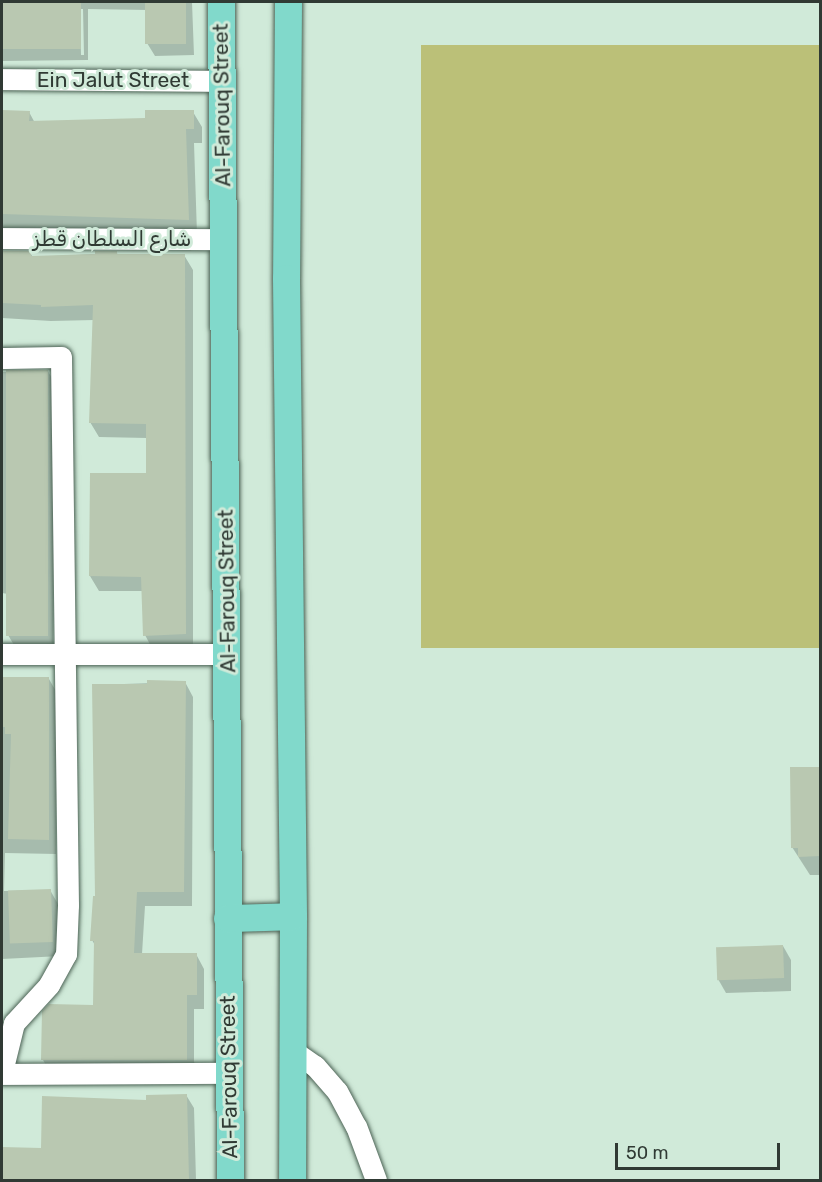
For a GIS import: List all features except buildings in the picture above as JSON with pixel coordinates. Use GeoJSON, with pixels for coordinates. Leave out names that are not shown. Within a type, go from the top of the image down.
{"type":"FeatureCollection","features":[{"type":"Feature","properties":{"kind":"main road","name":"Al-Farouq Street"},"geometry":{"type":"LineString","coordinates":[[221,2],[224,81],[223,239],[228,654],[226,918],[230,1180]]}},
{"type":"Feature","properties":{"kind":"main road"},"geometry":{"type":"LineString","coordinates":[[288,2],[286,278],[293,916],[292,1180]]}},
{"type":"Feature","properties":{"kind":"main road"},"geometry":{"type":"LineString","coordinates":[[226,918],[293,916]]}},
{"type":"Feature","properties":{"kind":"street","name":"Ein Jalut Street"},"geometry":{"type":"LineString","coordinates":[[2,79],[224,81]]}},
{"type":"Feature","properties":{"kind":"street","name":"شارع السلطان قطز"},"geometry":{"type":"LineString","coordinates":[[2,238],[223,239]]}},
{"type":"Feature","properties":{"kind":"street"},"geometry":{"type":"LineString","coordinates":[[2,358],[61,357],[68,905],[66,954],[49,985],[14,1023],[2,1073],[228,1073]]}},
{"type":"Feature","properties":{"kind":"street"},"geometry":{"type":"LineString","coordinates":[[2,654],[228,654]]}},
{"type":"Feature","properties":{"kind":"street"},"geometry":{"type":"LineString","coordinates":[[291,1050],[315,1066],[337,1091],[356,1126],[376,1180]]}},
{"type":"Feature","properties":{"kind":"green space"},"geometry":{"type":"Polygon","coordinates":[[[421,45],[820,45],[820,648],[421,648],[421,45]]]}}]}
